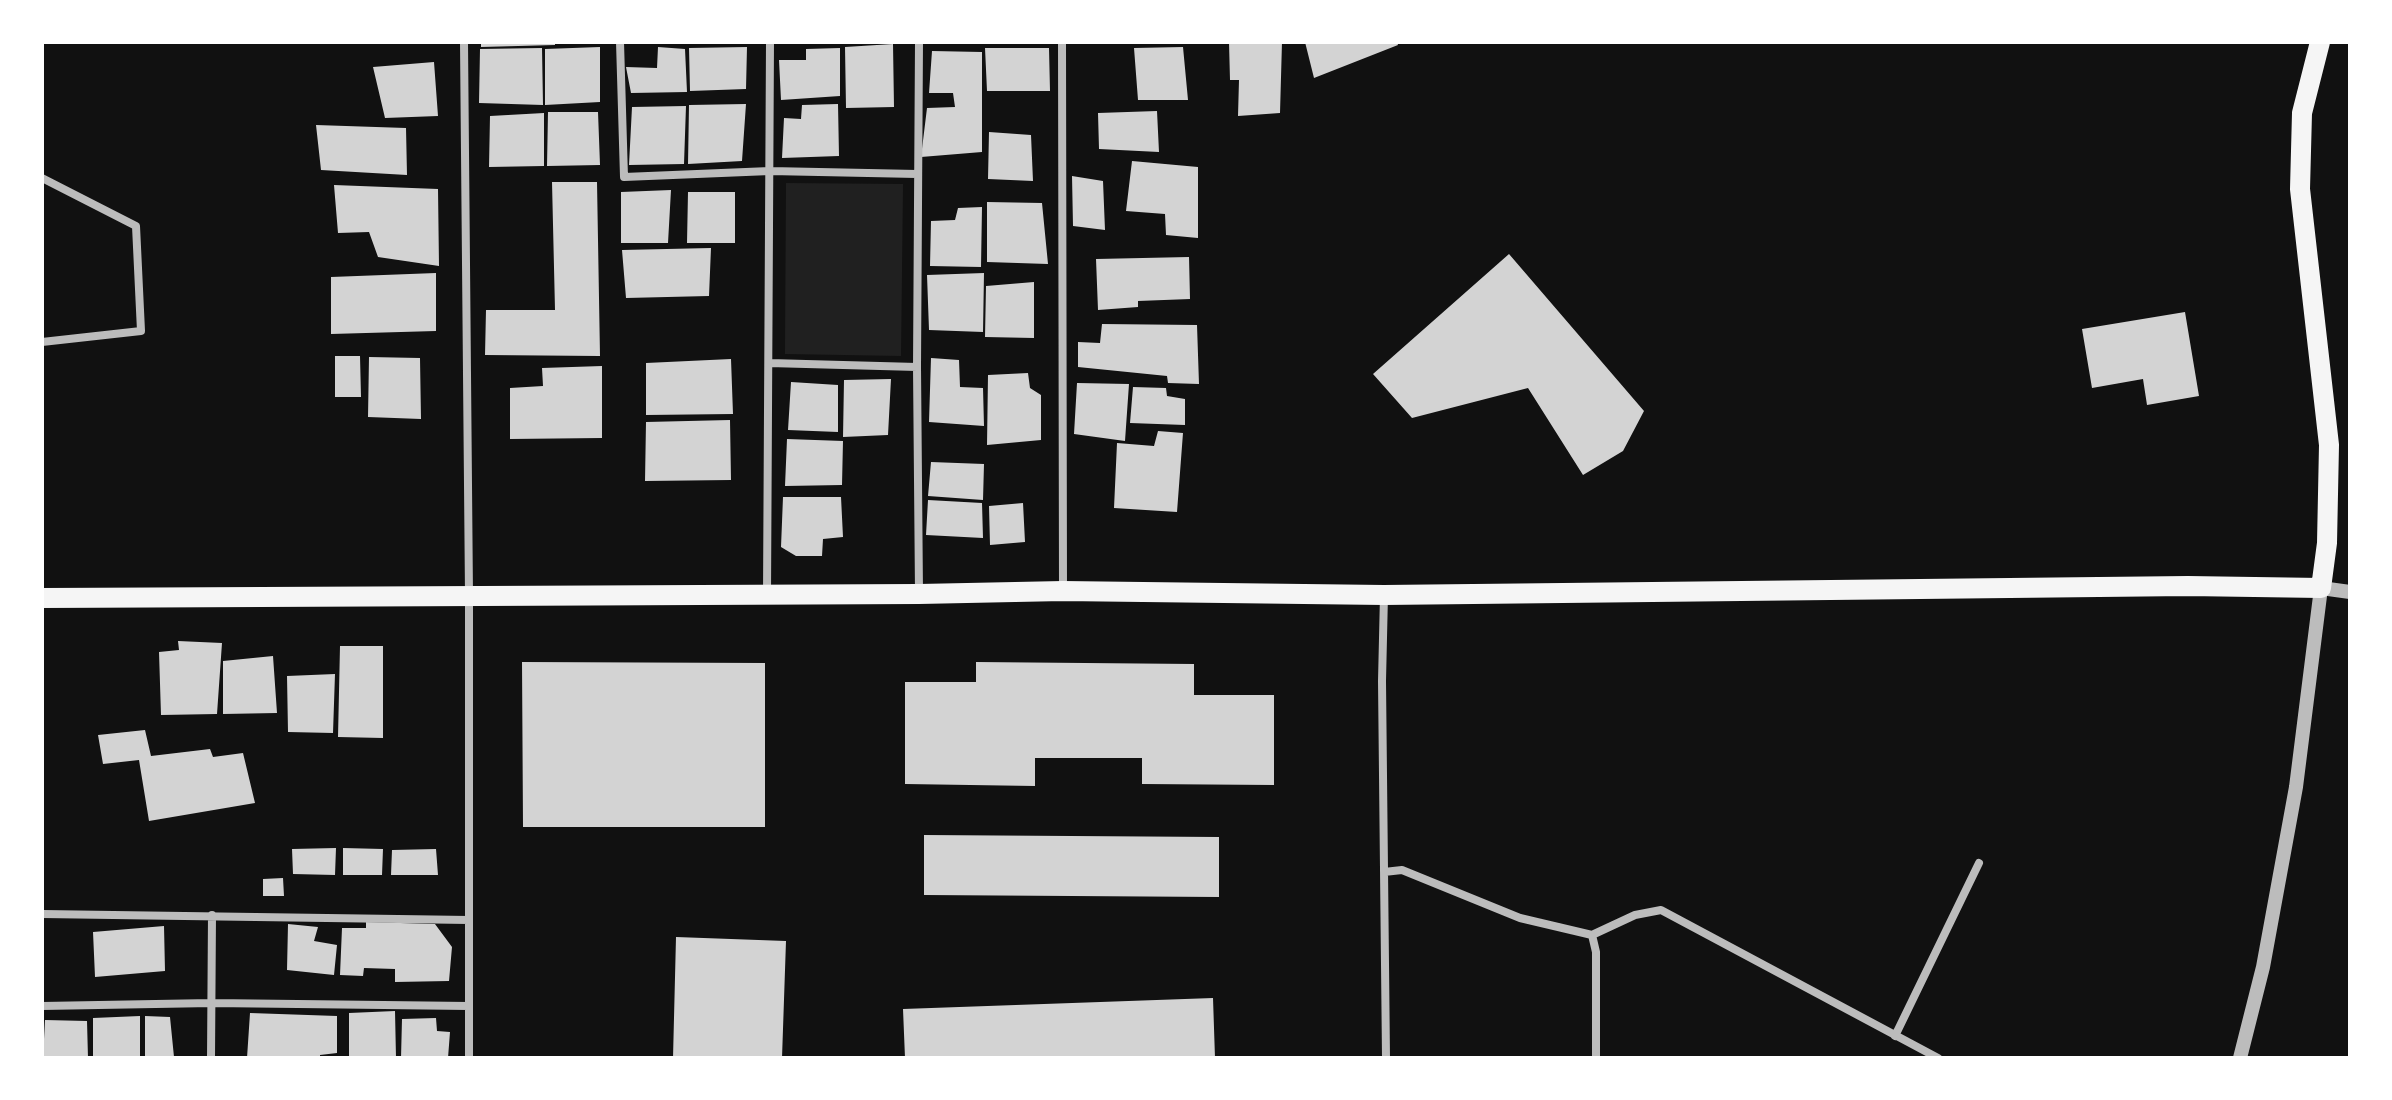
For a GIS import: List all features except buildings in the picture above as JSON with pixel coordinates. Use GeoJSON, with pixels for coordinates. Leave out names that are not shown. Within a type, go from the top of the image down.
{"type":"FeatureCollection","features":[{"type":"Feature","properties":{"kind":"main road"},"geometry":{"type":"LineString","coordinates":[[42,598],[1063,591],[1384,595],[2188,586],[2321,588],[2327,543],[2329,445],[2300,189],[2302,113],[2320,42]]}},
{"type":"Feature","properties":{"kind":"street"},"geometry":{"type":"LineString","coordinates":[[464,42],[469,1058]]}},
{"type":"Feature","properties":{"kind":"street"},"geometry":{"type":"LineString","coordinates":[[620,42],[624,177],[770,171],[917,174]]}},
{"type":"Feature","properties":{"kind":"street"},"geometry":{"type":"LineString","coordinates":[[767,593],[770,42]]}},
{"type":"Feature","properties":{"kind":"street"},"geometry":{"type":"LineString","coordinates":[[919,42],[919,594]]}},
{"type":"Feature","properties":{"kind":"street"},"geometry":{"type":"LineString","coordinates":[[1062,42],[1063,591]]}},
{"type":"Feature","properties":{"kind":"street"},"geometry":{"type":"LineString","coordinates":[[42,178],[136,226],[141,331],[42,342]]}},
{"type":"Feature","properties":{"kind":"street"},"geometry":{"type":"LineString","coordinates":[[769,363],[917,367]]}},
{"type":"Feature","properties":{"kind":"street"},"geometry":{"type":"LineString","coordinates":[[2240,1058],[2263,967],[2296,787],[2321,588],[2350,592]]}},
{"type":"Feature","properties":{"kind":"street"},"geometry":{"type":"LineString","coordinates":[[1384,595],[1386,1058]]}},
{"type":"Feature","properties":{"kind":"street"},"geometry":{"type":"LineString","coordinates":[[1895,1036],[1979,863]]}},
{"type":"Feature","properties":{"kind":"street"},"geometry":{"type":"LineString","coordinates":[[1384,872],[1402,870],[1520,918],[1592,935],[1635,915],[1661,910],[1938,1058]]}},
{"type":"Feature","properties":{"kind":"street"},"geometry":{"type":"LineString","coordinates":[[42,914],[469,920]]}},
{"type":"Feature","properties":{"kind":"street"},"geometry":{"type":"LineString","coordinates":[[211,1058],[212,915]]}},
{"type":"Feature","properties":{"kind":"street"},"geometry":{"type":"LineString","coordinates":[[1592,935],[1596,952],[1596,1058]]}},
{"type":"Feature","properties":{"kind":"street"},"geometry":{"type":"LineString","coordinates":[[42,1006],[212,1003],[469,1006]]}},
{"type":"Feature","properties":{"kind":"shaded area"},"geometry":{"type":"Polygon","coordinates":[[[786,183],[903,184],[901,356],[785,354],[786,183]]]}}]}
